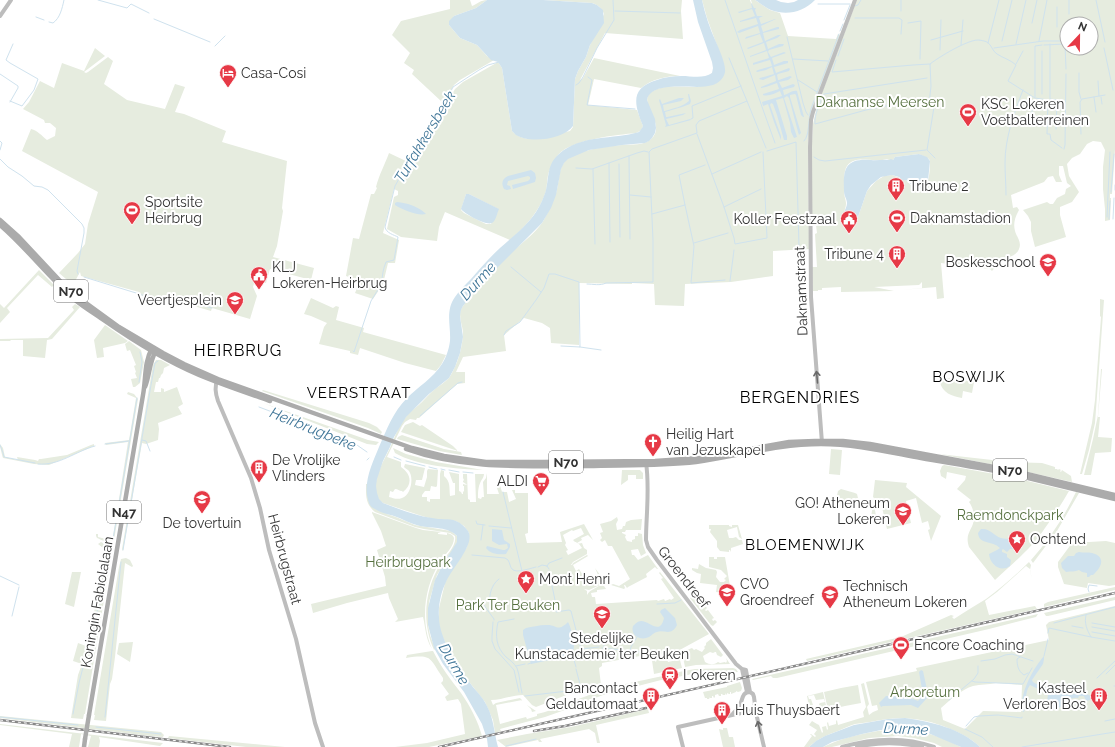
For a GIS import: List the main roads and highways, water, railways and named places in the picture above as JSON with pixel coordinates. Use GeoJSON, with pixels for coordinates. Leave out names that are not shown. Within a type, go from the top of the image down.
{"type":"FeatureCollection","features":[{"type":"Feature","properties":{"kind":"main road","name":"N70"},"geometry":{"type":"LineString","coordinates":[[0,220],[75,295],[153,350],[217,380],[259,397],[380,438]]}},
{"type":"Feature","properties":{"kind":"main road","name":"N70"},"geometry":{"type":"LineString","coordinates":[[0,225],[57,284],[76,301],[118,330],[190,371],[253,392],[395,444],[444,456],[480,461],[646,463],[691,459],[782,443],[802,441],[848,442],[870,444],[1010,470],[1115,499]]}},
{"type":"Feature","properties":{"kind":"main road","name":"Koningin Fabiolalaan"},"geometry":{"type":"LineString","coordinates":[[84,747],[144,390],[147,383],[153,350]]}},
{"type":"Feature","properties":{"kind":"main road","name":"N70"},"geometry":{"type":"LineString","coordinates":[[822,442],[862,447],[992,470],[1070,486]]}},
{"type":"Feature","properties":{"kind":"main road","name":"N70"},"geometry":{"type":"LineString","coordinates":[[1085,490],[1115,496]]}},
{"type":"Feature","properties":{"kind":"water"},"geometry":{"type":"Polygon","coordinates":[[[487,0],[543,0],[592,3],[603,10],[604,23],[590,45],[575,79],[573,126],[569,130],[555,137],[538,140],[522,138],[512,131],[502,68],[498,62],[491,60],[477,45],[460,38],[449,25],[449,21],[454,16],[476,8],[487,0]]]}},
{"type":"Feature","properties":{"kind":"water","name":"Durme"},"geometry":{"type":"Polygon","coordinates":[[[693,0],[702,0],[710,27],[723,61],[725,72],[722,78],[717,83],[709,86],[661,88],[649,95],[647,100],[655,119],[656,128],[655,133],[649,141],[645,143],[589,150],[568,159],[564,163],[561,169],[556,195],[551,208],[542,223],[481,284],[463,306],[460,316],[463,337],[460,353],[455,367],[449,378],[429,394],[406,417],[394,437],[377,479],[377,493],[379,499],[383,503],[420,516],[453,520],[461,524],[468,531],[470,536],[469,543],[443,590],[439,604],[439,617],[442,635],[446,645],[468,680],[484,701],[493,721],[498,747],[488,747],[482,724],[464,692],[443,664],[434,648],[428,625],[428,608],[435,580],[457,542],[457,536],[445,529],[420,526],[380,512],[369,504],[367,496],[367,481],[385,434],[398,409],[407,398],[434,374],[445,359],[450,341],[449,313],[452,302],[460,290],[488,260],[523,227],[536,212],[545,193],[550,166],[555,158],[577,143],[598,138],[639,132],[643,126],[636,104],[636,98],[642,87],[648,83],[669,77],[701,77],[712,73],[712,62],[698,22],[693,0]]]}},
{"type":"Feature","properties":{"kind":"water"},"geometry":{"type":"Polygon","coordinates":[[[755,0],[776,0],[788,3],[798,0],[815,0],[800,10],[783,13],[771,10],[755,0]]]}},
{"type":"Feature","properties":{"kind":"water"},"geometry":{"type":"Polygon","coordinates":[[[751,3],[754,8],[756,8],[755,10],[757,16],[763,16],[759,18],[761,24],[776,19],[761,26],[763,32],[779,27],[779,29],[763,33],[765,41],[781,35],[766,42],[768,49],[779,44],[784,44],[783,46],[769,50],[768,52],[771,57],[784,52],[786,53],[772,58],[774,65],[788,61],[788,63],[774,67],[776,73],[789,68],[790,69],[789,71],[777,75],[778,80],[790,76],[792,77],[788,80],[779,82],[782,88],[793,84],[795,85],[794,87],[783,90],[784,95],[797,91],[804,117],[801,115],[796,95],[790,95],[790,97],[801,133],[799,135],[789,98],[787,96],[784,98],[797,137],[794,138],[791,132],[783,98],[776,100],[787,140],[784,140],[773,104],[771,103],[770,105],[781,140],[768,104],[763,106],[762,102],[782,96],[780,91],[770,95],[763,95],[779,89],[777,83],[761,88],[776,81],[775,75],[763,80],[759,79],[774,74],[772,67],[766,70],[756,71],[772,66],[770,60],[753,65],[753,63],[769,58],[767,51],[750,57],[766,50],[764,43],[748,49],[747,48],[763,42],[760,34],[745,39],[746,37],[760,33],[758,26],[739,33],[737,32],[758,24],[756,18],[740,22],[755,16],[752,9],[738,12],[752,8],[751,3]]]}},
{"type":"Feature","properties":{"kind":"water"},"geometry":{"type":"Polygon","coordinates":[[[688,94],[691,101],[690,104],[665,112],[666,117],[686,113],[666,119],[669,125],[691,120],[665,127],[666,125],[659,100],[660,99],[662,104],[679,98],[684,98],[681,101],[663,105],[665,111],[678,107],[689,101],[688,94]]]}},
{"type":"Feature","properties":{"kind":"water"},"geometry":{"type":"Polygon","coordinates":[[[919,154],[927,157],[930,161],[926,186],[918,189],[906,180],[899,177],[892,175],[881,177],[871,185],[867,191],[858,217],[852,219],[845,214],[844,212],[847,200],[844,193],[844,177],[847,166],[856,161],[862,160],[893,160],[895,157],[919,154]]]}},
{"type":"Feature","properties":{"kind":"water"},"geometry":{"type":"Polygon","coordinates":[[[531,170],[535,173],[535,182],[513,189],[512,185],[528,181],[530,177],[528,176],[508,181],[507,185],[510,186],[511,189],[504,189],[504,178],[531,170]]]}},
{"type":"Feature","properties":{"kind":"water"},"geometry":{"type":"Polygon","coordinates":[[[466,194],[469,194],[499,209],[492,223],[485,223],[461,209],[466,194]]]}},
{"type":"Feature","properties":{"kind":"water"},"geometry":{"type":"Polygon","coordinates":[[[397,202],[412,205],[419,208],[426,214],[406,211],[395,205],[397,202]]]}},
{"type":"Feature","properties":{"kind":"water"},"geometry":{"type":"Polygon","coordinates":[[[492,529],[502,530],[504,540],[510,544],[506,554],[495,554],[486,548],[487,546],[505,550],[508,548],[507,544],[499,545],[492,541],[492,529]]]}},
{"type":"Feature","properties":{"kind":"water"},"geometry":{"type":"Polygon","coordinates":[[[981,529],[989,531],[1001,538],[1013,539],[1020,543],[1020,546],[1017,549],[1010,549],[1007,552],[1003,549],[1002,550],[1002,552],[1007,554],[1007,557],[1011,560],[1010,566],[1006,568],[999,568],[993,564],[989,554],[1000,548],[983,541],[979,537],[978,533],[981,529]]]}},
{"type":"Feature","properties":{"kind":"water"},"geometry":{"type":"Polygon","coordinates":[[[1079,552],[1092,553],[1100,557],[1100,566],[1093,575],[1089,577],[1087,577],[1087,573],[1079,570],[1066,572],[1062,568],[1061,563],[1068,556],[1074,556],[1079,552]]]}},
{"type":"Feature","properties":{"kind":"water"},"geometry":{"type":"Polygon","coordinates":[[[665,608],[675,618],[677,625],[675,629],[670,632],[656,632],[646,638],[640,638],[635,635],[632,630],[633,626],[641,621],[657,627],[660,626],[664,618],[660,612],[665,608]]]}},
{"type":"Feature","properties":{"kind":"water"},"geometry":{"type":"Polygon","coordinates":[[[568,622],[574,641],[574,648],[571,654],[569,656],[531,664],[523,630],[526,628],[543,625],[550,625],[559,628],[568,622]]]}},
{"type":"Feature","properties":{"kind":"water"},"geometry":{"type":"Polygon","coordinates":[[[1044,656],[1043,664],[1032,680],[1033,682],[1048,688],[1053,688],[1054,686],[1059,687],[1066,690],[1070,695],[1083,690],[1086,694],[1091,696],[1090,700],[1086,701],[1084,696],[1079,696],[1078,698],[1071,699],[1058,708],[1049,709],[1046,706],[1048,695],[1044,690],[1030,685],[1027,691],[1025,709],[1024,712],[1022,711],[1025,689],[1035,668],[1044,656]]]}},
{"type":"Feature","properties":{"kind":"water"},"geometry":{"type":"Polygon","coordinates":[[[921,670],[923,671],[928,694],[927,698],[918,708],[911,705],[881,707],[879,703],[886,696],[908,697],[918,701],[923,695],[919,672],[921,670]]]}},
{"type":"Feature","properties":{"kind":"water","name":"Durme"},"geometry":{"type":"Polygon","coordinates":[[[905,718],[945,727],[964,735],[980,747],[961,747],[928,733],[897,729],[881,730],[862,734],[832,742],[823,747],[809,747],[825,736],[854,725],[888,719],[905,718]]]}},
{"type":"Feature","properties":{"kind":"waterway"},"geometry":{"type":"LineString","coordinates":[[49,22],[53,23],[57,19],[64,0]]}},
{"type":"Feature","properties":{"kind":"waterway"},"geometry":{"type":"LineString","coordinates":[[98,0],[127,8],[131,4],[149,13]]}},
{"type":"Feature","properties":{"kind":"waterway","name":"Turfakkersbeek"},"geometry":{"type":"LineString","coordinates":[[576,85],[583,77],[597,48],[614,20],[613,0]]}},
{"type":"Feature","properties":{"kind":"waterway"},"geometry":{"type":"LineString","coordinates":[[725,0],[775,143]]}},
{"type":"Feature","properties":{"kind":"waterway"},"geometry":{"type":"LineString","coordinates":[[855,6],[858,5],[861,0]]}},
{"type":"Feature","properties":{"kind":"waterway"},"geometry":{"type":"LineString","coordinates":[[901,0],[901,11]]}},
{"type":"Feature","properties":{"kind":"waterway"},"geometry":{"type":"LineString","coordinates":[[988,43],[999,0]]}},
{"type":"Feature","properties":{"kind":"waterway"},"geometry":{"type":"LineString","coordinates":[[1002,41],[1012,0]]}},
{"type":"Feature","properties":{"kind":"waterway"},"geometry":{"type":"LineString","coordinates":[[1016,44],[1026,0]]}},
{"type":"Feature","properties":{"kind":"waterway"},"geometry":{"type":"LineString","coordinates":[[1032,23],[1037,0]]}},
{"type":"Feature","properties":{"kind":"waterway"},"geometry":{"type":"LineString","coordinates":[[1039,41],[1047,0]]}},
{"type":"Feature","properties":{"kind":"waterway"},"geometry":{"type":"LineString","coordinates":[[1069,0],[1069,14]]}},
{"type":"Feature","properties":{"kind":"waterway"},"geometry":{"type":"LineString","coordinates":[[1096,0],[1105,42]]}},
{"type":"Feature","properties":{"kind":"waterway"},"geometry":{"type":"LineString","coordinates":[[818,4],[850,4]]}},
{"type":"Feature","properties":{"kind":"waterway"},"geometry":{"type":"LineString","coordinates":[[844,20],[850,5]]}},
{"type":"Feature","properties":{"kind":"waterway"},"geometry":{"type":"LineString","coordinates":[[1057,7],[1057,27]]}},
{"type":"Feature","properties":{"kind":"waterway"},"geometry":{"type":"LineString","coordinates":[[615,11],[680,13]]}},
{"type":"Feature","properties":{"kind":"waterway"},"geometry":{"type":"LineString","coordinates":[[36,17],[44,20]]}},
{"type":"Feature","properties":{"kind":"waterway"},"geometry":{"type":"LineString","coordinates":[[855,18],[899,18],[902,20],[901,34]]}},
{"type":"Feature","properties":{"kind":"waterway"},"geometry":{"type":"LineString","coordinates":[[154,19],[210,42]]}},
{"type":"Feature","properties":{"kind":"waterway"},"geometry":{"type":"LineString","coordinates":[[940,50],[941,20]]}},
{"type":"Feature","properties":{"kind":"waterway"},"geometry":{"type":"LineString","coordinates":[[961,45],[963,20]]}},
{"type":"Feature","properties":{"kind":"waterway"},"geometry":{"type":"LineString","coordinates":[[908,23],[921,21],[920,59]]}},
{"type":"Feature","properties":{"kind":"waterway"},"geometry":{"type":"LineString","coordinates":[[840,31],[843,24]]}},
{"type":"Feature","properties":{"kind":"waterway"},"geometry":{"type":"LineString","coordinates":[[931,40],[963,31]]}},
{"type":"Feature","properties":{"kind":"waterway"},"geometry":{"type":"LineString","coordinates":[[804,141],[808,131],[811,109],[839,34]]}},
{"type":"Feature","properties":{"kind":"waterway"},"geometry":{"type":"LineString","coordinates":[[215,46],[225,36]]}},
{"type":"Feature","properties":{"kind":"waterway"},"geometry":{"type":"LineString","coordinates":[[787,37],[803,103],[808,115]]}},
{"type":"Feature","properties":{"kind":"waterway"},"geometry":{"type":"LineString","coordinates":[[838,56],[844,39]]}},
{"type":"Feature","properties":{"kind":"waterway"},"geometry":{"type":"LineString","coordinates":[[935,158],[927,150],[934,107],[933,105],[929,104],[931,86],[930,64],[946,53],[967,43],[978,40],[987,42],[995,53],[1016,65],[1008,81],[1035,98],[1048,100],[1047,134],[1050,134],[1051,140],[1062,148]]}},
{"type":"Feature","properties":{"kind":"waterway"},"geometry":{"type":"LineString","coordinates":[[994,48],[1043,41],[1059,41]]}},
{"type":"Feature","properties":{"kind":"waterway"},"geometry":{"type":"LineString","coordinates":[[10,101],[22,106],[34,90],[38,79],[6,60],[13,44]]}},
{"type":"Feature","properties":{"kind":"waterway"},"geometry":{"type":"LineString","coordinates":[[1050,44],[1050,99],[1064,101]]}},
{"type":"Feature","properties":{"kind":"waterway"},"geometry":{"type":"LineString","coordinates":[[1044,45],[1065,44],[1066,69]]}},
{"type":"Feature","properties":{"kind":"waterway"},"geometry":{"type":"LineString","coordinates":[[1035,97],[1035,46],[1042,45]]}},
{"type":"Feature","properties":{"kind":"waterway"},"geometry":{"type":"LineString","coordinates":[[1104,48],[1113,90]]}},
{"type":"Feature","properties":{"kind":"waterway"},"geometry":{"type":"LineString","coordinates":[[1016,64],[1023,51]]}},
{"type":"Feature","properties":{"kind":"waterway"},"geometry":{"type":"LineString","coordinates":[[1042,51],[1042,94]]}},
{"type":"Feature","properties":{"kind":"waterway"},"geometry":{"type":"LineString","coordinates":[[729,58],[747,101]]}},
{"type":"Feature","properties":{"kind":"waterway"},"geometry":{"type":"LineString","coordinates":[[793,59],[828,61]]}},
{"type":"Feature","properties":{"kind":"waterway"},"geometry":{"type":"LineString","coordinates":[[836,60],[832,72],[930,64]]}},
{"type":"Feature","properties":{"kind":"waterway","name":"Turfakkersbeek"},"geometry":{"type":"LineString","coordinates":[[353,351],[354,352],[371,301],[382,283],[386,262],[394,260],[398,237],[388,232],[385,227],[395,186],[430,132],[453,87],[488,65],[499,62]]}},
{"type":"Feature","properties":{"kind":"waterway"},"geometry":{"type":"LineString","coordinates":[[1079,73],[1079,92],[1081,99]]}},
{"type":"Feature","properties":{"kind":"waterway"},"geometry":{"type":"LineString","coordinates":[[0,74],[18,86],[10,102]]}},
{"type":"Feature","properties":{"kind":"waterway"},"geometry":{"type":"LineString","coordinates":[[1064,149],[1066,74]]}},
{"type":"Feature","properties":{"kind":"waterway"},"geometry":{"type":"LineString","coordinates":[[588,77],[592,80],[587,105],[635,109]]}},
{"type":"Feature","properties":{"kind":"waterway"},"geometry":{"type":"LineString","coordinates":[[925,98],[866,110],[815,124],[816,113],[824,94],[927,78]]}},
{"type":"Feature","properties":{"kind":"waterway"},"geometry":{"type":"LineString","coordinates":[[798,80],[817,92]]}},
{"type":"Feature","properties":{"kind":"waterway"},"geometry":{"type":"LineString","coordinates":[[1098,81],[1099,96]]}},
{"type":"Feature","properties":{"kind":"waterway"},"geometry":{"type":"LineString","coordinates":[[691,119],[693,118],[692,106],[741,86]]}},
{"type":"Feature","properties":{"kind":"waterway"},"geometry":{"type":"LineString","coordinates":[[1006,195],[1005,154],[1008,135],[1023,90]]}},
{"type":"Feature","properties":{"kind":"waterway"},"geometry":{"type":"LineString","coordinates":[[1081,134],[1080,102],[1082,99],[1105,95]]}},
{"type":"Feature","properties":{"kind":"waterway"},"geometry":{"type":"LineString","coordinates":[[1094,97],[1096,112]]}},
{"type":"Feature","properties":{"kind":"waterway"},"geometry":{"type":"LineString","coordinates":[[1101,97],[1102,104]]}},
{"type":"Feature","properties":{"kind":"waterway"},"geometry":{"type":"LineString","coordinates":[[1020,118],[1032,112],[1033,104],[1044,106],[1044,100]]}},
{"type":"Feature","properties":{"kind":"waterway"},"geometry":{"type":"LineString","coordinates":[[1056,129],[1057,100]]}},
{"type":"Feature","properties":{"kind":"waterway"},"geometry":{"type":"LineString","coordinates":[[587,284],[599,285],[606,283],[653,282],[653,240],[649,152],[652,149],[697,133],[696,125],[699,121],[747,101],[766,148]]}},
{"type":"Feature","properties":{"kind":"waterway"},"geometry":{"type":"LineString","coordinates":[[697,134],[724,207],[735,244],[767,238],[763,152]]}},
{"type":"Feature","properties":{"kind":"waterway"},"geometry":{"type":"LineString","coordinates":[[0,141],[2,143],[0,150]]}},
{"type":"Feature","properties":{"kind":"waterway"},"geometry":{"type":"LineString","coordinates":[[767,151],[796,142],[799,246]]}},
{"type":"Feature","properties":{"kind":"waterway"},"geometry":{"type":"LineString","coordinates":[[814,157],[825,161],[926,150]]}},
{"type":"Feature","properties":{"kind":"waterway"},"geometry":{"type":"LineString","coordinates":[[576,168],[592,169],[637,153],[644,151],[648,152]]}},
{"type":"Feature","properties":{"kind":"waterway"},"geometry":{"type":"LineString","coordinates":[[712,174],[761,152]]}},
{"type":"Feature","properties":{"kind":"waterway"},"geometry":{"type":"LineString","coordinates":[[1107,217],[1110,152]]}},
{"type":"Feature","properties":{"kind":"waterway"},"geometry":{"type":"LineString","coordinates":[[1111,192],[1114,154]]}},
{"type":"Feature","properties":{"kind":"waterway"},"geometry":{"type":"LineString","coordinates":[[629,156],[630,239]]}},
{"type":"Feature","properties":{"kind":"waterway"},"geometry":{"type":"LineString","coordinates":[[0,159],[8,167],[34,186],[42,187],[48,190],[82,224],[84,233],[77,271],[78,274]]}},
{"type":"Feature","properties":{"kind":"waterway"},"geometry":{"type":"LineString","coordinates":[[609,163],[610,242]]}},
{"type":"Feature","properties":{"kind":"waterway"},"geometry":{"type":"LineString","coordinates":[[619,164],[620,237]]}},
{"type":"Feature","properties":{"kind":"waterway"},"geometry":{"type":"LineString","coordinates":[[652,214],[685,205],[679,175],[705,165]]}},
{"type":"Feature","properties":{"kind":"waterway"},"geometry":{"type":"LineString","coordinates":[[593,169],[595,244]]}},
{"type":"Feature","properties":{"kind":"waterway"},"geometry":{"type":"LineString","coordinates":[[1115,185],[1115,190]]}},
{"type":"Feature","properties":{"kind":"waterway"},"geometry":{"type":"LineString","coordinates":[[724,207],[761,189]]}},
{"type":"Feature","properties":{"kind":"waterway"},"geometry":{"type":"LineString","coordinates":[[630,195],[651,197]]}},
{"type":"Feature","properties":{"kind":"waterway"},"geometry":{"type":"LineString","coordinates":[[1113,219],[1114,198]]}},
{"type":"Feature","properties":{"kind":"waterway"},"geometry":{"type":"LineString","coordinates":[[1109,219],[1110,201]]}},
{"type":"Feature","properties":{"kind":"waterway"},"geometry":{"type":"LineString","coordinates":[[685,205],[694,246],[691,283],[725,280]]}},
{"type":"Feature","properties":{"kind":"waterway"},"geometry":{"type":"LineString","coordinates":[[694,243],[728,233]]}},
{"type":"Feature","properties":{"kind":"waterway"},"geometry":{"type":"LineString","coordinates":[[730,281],[734,250]]}},
{"type":"Feature","properties":{"kind":"waterway"},"geometry":{"type":"LineString","coordinates":[[511,267],[541,292]]}},
{"type":"Feature","properties":{"kind":"waterway"},"geometry":{"type":"LineString","coordinates":[[504,335],[506,331],[520,322],[544,288],[549,274],[555,274],[579,282],[580,347],[561,346]]}},
{"type":"Feature","properties":{"kind":"waterway"},"geometry":{"type":"LineString","coordinates":[[84,277],[162,301],[167,298],[176,298],[212,308]]}},
{"type":"Feature","properties":{"kind":"waterway"},"geometry":{"type":"LineString","coordinates":[[580,347],[601,350]]}},
{"type":"Feature","properties":{"kind":"waterway"},"geometry":{"type":"LineString","coordinates":[[139,382],[142,362],[140,352]]}},
{"type":"Feature","properties":{"kind":"waterway"},"geometry":{"type":"LineString","coordinates":[[123,550],[155,363],[158,361]]}},
{"type":"Feature","properties":{"kind":"waterway"},"geometry":{"type":"LineString","coordinates":[[420,416],[458,383],[462,382]]}},
{"type":"Feature","properties":{"kind":"waterway"},"geometry":{"type":"LineString","coordinates":[[113,539],[137,398]]}},
{"type":"Feature","properties":{"kind":"waterway","name":"Heirbrugbeke"},"geometry":{"type":"LineString","coordinates":[[259,407],[354,443],[367,452]]}},
{"type":"Feature","properties":{"kind":"waterway","name":"Heirbrugbeke"},"geometry":{"type":"LineString","coordinates":[[142,440],[146,441],[150,451]]}},
{"type":"Feature","properties":{"kind":"waterway","name":"Heirbrugbeke"},"geometry":{"type":"LineString","coordinates":[[105,444],[129,441]]}},
{"type":"Feature","properties":{"kind":"waterway","name":"Heirbrugbeke"},"geometry":{"type":"LineString","coordinates":[[0,445],[4,457],[35,463]]}},
{"type":"Feature","properties":{"kind":"waterway","name":"Heirbrugbeke"},"geometry":{"type":"LineString","coordinates":[[38,464],[60,461],[95,446]]}},
{"type":"Feature","properties":{"kind":"waterway"},"geometry":{"type":"LineString","coordinates":[[394,457],[401,460]]}},
{"type":"Feature","properties":{"kind":"waterway"},"geometry":{"type":"LineString","coordinates":[[406,461],[425,466]]}},
{"type":"Feature","properties":{"kind":"waterway"},"geometry":{"type":"LineString","coordinates":[[429,467],[437,469]]}},
{"type":"Feature","properties":{"kind":"waterway"},"geometry":{"type":"LineString","coordinates":[[441,469],[445,470]]}},
{"type":"Feature","properties":{"kind":"waterway"},"geometry":{"type":"LineString","coordinates":[[449,470],[459,472]]}},
{"type":"Feature","properties":{"kind":"waterway"},"geometry":{"type":"LineString","coordinates":[[463,472],[473,473]]}},
{"type":"Feature","properties":{"kind":"waterway"},"geometry":{"type":"LineString","coordinates":[[503,492],[522,571]]}},
{"type":"Feature","properties":{"kind":"waterway"},"geometry":{"type":"LineString","coordinates":[[476,521],[477,524],[485,525]]}},
{"type":"Feature","properties":{"kind":"waterway"},"geometry":{"type":"LineString","coordinates":[[481,540],[483,525]]}},
{"type":"Feature","properties":{"kind":"waterway"},"geometry":{"type":"LineString","coordinates":[[489,526],[511,528]]}},
{"type":"Feature","properties":{"kind":"waterway"},"geometry":{"type":"LineString","coordinates":[[73,714],[110,552]]}},
{"type":"Feature","properties":{"kind":"waterway"},"geometry":{"type":"LineString","coordinates":[[472,555],[505,558],[508,560],[512,569],[517,571],[536,567]]}},
{"type":"Feature","properties":{"kind":"waterway"},"geometry":{"type":"LineString","coordinates":[[547,566],[549,563],[562,558]]}},
{"type":"Feature","properties":{"kind":"waterway"},"geometry":{"type":"LineString","coordinates":[[105,717],[121,562]]}},
{"type":"Feature","properties":{"kind":"waterway"},"geometry":{"type":"LineString","coordinates":[[538,567],[542,565],[547,566],[549,569]]}},
{"type":"Feature","properties":{"kind":"waterway"},"geometry":{"type":"LineString","coordinates":[[549,571],[556,605]]}},
{"type":"Feature","properties":{"kind":"waterway"},"geometry":{"type":"LineString","coordinates":[[0,576],[19,585]]}},
{"type":"Feature","properties":{"kind":"waterway"},"geometry":{"type":"LineString","coordinates":[[492,610],[490,606],[490,593],[493,585],[499,579]]}},
{"type":"Feature","properties":{"kind":"waterway"},"geometry":{"type":"LineString","coordinates":[[1089,592],[1089,585],[1097,586]]}},
{"type":"Feature","properties":{"kind":"waterway"},"geometry":{"type":"LineString","coordinates":[[12,616],[19,587]]}},
{"type":"Feature","properties":{"kind":"waterway"},"geometry":{"type":"LineString","coordinates":[[657,604],[675,603],[681,600]]}},
{"type":"Feature","properties":{"kind":"waterway"},"geometry":{"type":"LineString","coordinates":[[468,603],[478,601]]}},
{"type":"Feature","properties":{"kind":"waterway"},"geometry":{"type":"LineString","coordinates":[[468,607],[483,604],[494,620]]}},
{"type":"Feature","properties":{"kind":"waterway"},"geometry":{"type":"LineString","coordinates":[[556,607],[556,612],[571,611],[581,649],[599,647]]}},
{"type":"Feature","properties":{"kind":"waterway"},"geometry":{"type":"LineString","coordinates":[[1054,623],[1115,607]]}},
{"type":"Feature","properties":{"kind":"waterway"},"geometry":{"type":"LineString","coordinates":[[1086,615],[1086,626],[1091,637],[1115,641]]}},
{"type":"Feature","properties":{"kind":"waterway"},"geometry":{"type":"LineString","coordinates":[[602,616],[605,622]]}},
{"type":"Feature","properties":{"kind":"waterway"},"geometry":{"type":"LineString","coordinates":[[514,619],[498,622],[497,641],[500,649],[517,668],[522,693]]}},
{"type":"Feature","properties":{"kind":"waterway"},"geometry":{"type":"LineString","coordinates":[[493,622],[492,641],[495,649],[514,670],[519,692]]}},
{"type":"Feature","properties":{"kind":"waterway"},"geometry":{"type":"LineString","coordinates":[[1092,623],[1115,627]]}},
{"type":"Feature","properties":{"kind":"waterway"},"geometry":{"type":"LineString","coordinates":[[1072,626],[1083,628]]}},
{"type":"Feature","properties":{"kind":"waterway"},"geometry":{"type":"LineString","coordinates":[[1092,627],[1115,631]]}},
{"type":"Feature","properties":{"kind":"waterway"},"geometry":{"type":"LineString","coordinates":[[1048,633],[1049,628],[1091,637]]}},
{"type":"Feature","properties":{"kind":"waterway"},"geometry":{"type":"LineString","coordinates":[[1092,632],[1115,636]]}},
{"type":"Feature","properties":{"kind":"waterway"},"geometry":{"type":"LineString","coordinates":[[630,650],[637,637]]}},
{"type":"Feature","properties":{"kind":"waterway"},"geometry":{"type":"LineString","coordinates":[[1044,656],[1048,639]]}},
{"type":"Feature","properties":{"kind":"waterway"},"geometry":{"type":"LineString","coordinates":[[604,642],[604,647]]}},
{"type":"Feature","properties":{"kind":"waterway"},"geometry":{"type":"LineString","coordinates":[[602,648],[623,650]]}},
{"type":"Feature","properties":{"kind":"waterway"},"geometry":{"type":"LineString","coordinates":[[626,650],[649,653]]}},
{"type":"Feature","properties":{"kind":"waterway"},"geometry":{"type":"LineString","coordinates":[[572,653],[576,667]]}},
{"type":"Feature","properties":{"kind":"waterway"},"geometry":{"type":"LineString","coordinates":[[981,661],[1012,654],[1033,661]]}},
{"type":"Feature","properties":{"kind":"waterway"},"geometry":{"type":"LineString","coordinates":[[1020,657],[1017,659],[1019,670],[1024,675],[1028,673]]}},
{"type":"Feature","properties":{"kind":"waterway"},"geometry":{"type":"LineString","coordinates":[[1097,678],[1115,661]]}},
{"type":"Feature","properties":{"kind":"waterway"},"geometry":{"type":"LineString","coordinates":[[516,666],[525,664]]}},
{"type":"Feature","properties":{"kind":"waterway"},"geometry":{"type":"LineString","coordinates":[[1106,674],[1115,665]]}},
{"type":"Feature","properties":{"kind":"waterway"},"geometry":{"type":"LineString","coordinates":[[949,700],[974,679],[978,673],[978,666]]}},
{"type":"Feature","properties":{"kind":"waterway"},"geometry":{"type":"LineString","coordinates":[[972,681],[1023,684],[1032,668]]}},
{"type":"Feature","properties":{"kind":"waterway"},"geometry":{"type":"LineString","coordinates":[[576,669],[581,688]]}},
{"type":"Feature","properties":{"kind":"waterway"},"geometry":{"type":"LineString","coordinates":[[525,696],[576,690]]}},
{"type":"Feature","properties":{"kind":"waterway"},"geometry":{"type":"LineString","coordinates":[[966,726],[974,717],[979,716],[998,715],[1022,717]]}},
{"type":"Feature","properties":{"kind":"waterway"},"geometry":{"type":"LineString","coordinates":[[0,717],[78,725]]}},
{"type":"Feature","properties":{"kind":"waterway"},"geometry":{"type":"LineString","coordinates":[[1105,721],[1115,719]]}},
{"type":"Feature","properties":{"kind":"waterway"},"geometry":{"type":"LineString","coordinates":[[96,727],[161,734]]}},
{"type":"Feature","properties":{"kind":"waterway"},"geometry":{"type":"LineString","coordinates":[[965,729],[982,737],[993,747]]}},
{"type":"Feature","properties":{"kind":"waterway"},"geometry":{"type":"LineString","coordinates":[[1022,747],[1115,732]]}},
{"type":"Feature","properties":{"kind":"waterway"},"geometry":{"type":"LineString","coordinates":[[506,746],[536,739]]}},
{"type":"Feature","properties":{"kind":"railway"},"geometry":{"type":"LineString","coordinates":[[439,747],[1115,593]]}},
{"type":"Feature","properties":{"kind":"railway"},"geometry":{"type":"LineString","coordinates":[[534,731],[565,726],[646,708]]}},
{"type":"Feature","properties":{"kind":"railway"},"geometry":{"type":"LineString","coordinates":[[0,720],[230,747]]}},
{"type":"Feature","properties":{"kind":"place","name":"Casa-Cosi"},"geometry":{"type":"Point","coordinates":[228,88]}},
{"type":"Feature","properties":{"kind":"place","name":"KSC Lokeren Voetbalterreinen"},"geometry":{"type":"Point","coordinates":[968,127]}},
{"type":"Feature","properties":{"kind":"place","name":"Tribune 2"},"geometry":{"type":"Point","coordinates":[896,201]}},
{"type":"Feature","properties":{"kind":"place","name":"Sportsite Heirbrug"},"geometry":{"type":"Point","coordinates":[132,225]}},
{"type":"Feature","properties":{"kind":"place","name":"Daknamstadion"},"geometry":{"type":"Point","coordinates":[897,233]}},
{"type":"Feature","properties":{"kind":"place","name":"Koller Feestzaal"},"geometry":{"type":"Point","coordinates":[849,234]}},
{"type":"Feature","properties":{"kind":"place","name":"Tribune 4"},"geometry":{"type":"Point","coordinates":[897,269]}},
{"type":"Feature","properties":{"kind":"place","name":"Boskesschool"},"geometry":{"type":"Point","coordinates":[1048,277]}},
{"type":"Feature","properties":{"kind":"place","name":"KLJ Lokeren-Heirbrug"},"geometry":{"type":"Point","coordinates":[259,290]}},
{"type":"Feature","properties":{"kind":"place","name":"Veertjesplein"},"geometry":{"type":"Point","coordinates":[235,315]}},
{"type":"Feature","properties":{"kind":"place","name":"Heilig Hart van Jezuskapel"},"geometry":{"type":"Point","coordinates":[653,457]}},
{"type":"Feature","properties":{"kind":"place","name":"De Vrolijke Vlinders"},"geometry":{"type":"Point","coordinates":[259,483]}},
{"type":"Feature","properties":{"kind":"place","name":"ALDI"},"geometry":{"type":"Point","coordinates":[541,496]}},
{"type":"Feature","properties":{"kind":"place","name":"De tovertuin"},"geometry":{"type":"Point","coordinates":[202,514]}},
{"type":"Feature","properties":{"kind":"place","name":"GO! Atheneum Lokeren"},"geometry":{"type":"Point","coordinates":[903,526]}},
{"type":"Feature","properties":{"kind":"place","name":"Ochtend"},"geometry":{"type":"Point","coordinates":[1017,554]}},
{"type":"Feature","properties":{"kind":"place","name":"Mont Henri"},"geometry":{"type":"Point","coordinates":[526,594]}},
{"type":"Feature","properties":{"kind":"place","name":"CVO Groendreef"},"geometry":{"type":"Point","coordinates":[727,607]}},
{"type":"Feature","properties":{"kind":"place","name":"Technisch Atheneum Lokeren"},"geometry":{"type":"Point","coordinates":[830,609]}},
{"type":"Feature","properties":{"kind":"place","name":"Stedelijke Kunstacademie ter Beuken"},"geometry":{"type":"Point","coordinates":[602,629]}},
{"type":"Feature","properties":{"kind":"place","name":"Encore Coaching"},"geometry":{"type":"Point","coordinates":[901,660]}},
{"type":"Feature","properties":{"kind":"place","name":"Lokeren"},"geometry":{"type":"Point","coordinates":[670,690]}},
{"type":"Feature","properties":{"kind":"place","name":"Bancontact Geldautomaat"},"geometry":{"type":"Point","coordinates":[651,711]}},
{"type":"Feature","properties":{"kind":"place","name":"Kasteel Verloren Bos"},"geometry":{"type":"Point","coordinates":[1099,711]}},
{"type":"Feature","properties":{"kind":"place","name":"Huis Thuysbaert"},"geometry":{"type":"Point","coordinates":[722,725]}},
{"type":"Feature","properties":{"kind":"district","name":"HEIRBRUG"},"geometry":{"type":"Point","coordinates":[238,350]}},
{"type":"Feature","properties":{"kind":"district","name":"BOSWIJK"},"geometry":{"type":"Point","coordinates":[969,377]}},
{"type":"Feature","properties":{"kind":"district","name":"VEERSTRAAT"},"geometry":{"type":"Point","coordinates":[359,393]}},
{"type":"Feature","properties":{"kind":"district","name":"BERGENDRIES"},"geometry":{"type":"Point","coordinates":[800,397]}},
{"type":"Feature","properties":{"kind":"district","name":"BLOEMENWIJK"},"geometry":{"type":"Point","coordinates":[805,545]}},
{"type":"Feature","properties":{"kind":"park label","name":"Daknamse Meersen"},"geometry":{"type":"Point","coordinates":[880,102]}},
{"type":"Feature","properties":{"kind":"park label","name":"Raemdonckpark"},"geometry":{"type":"Point","coordinates":[1010,515]}},
{"type":"Feature","properties":{"kind":"park label","name":"Heirbrugpark"},"geometry":{"type":"Point","coordinates":[408,562]}},
{"type":"Feature","properties":{"kind":"park label","name":"Park Ter Beuken"},"geometry":{"type":"Point","coordinates":[508,605]}},
{"type":"Feature","properties":{"kind":"park label","name":"Arboretum"},"geometry":{"type":"Point","coordinates":[925,692]}}]}
